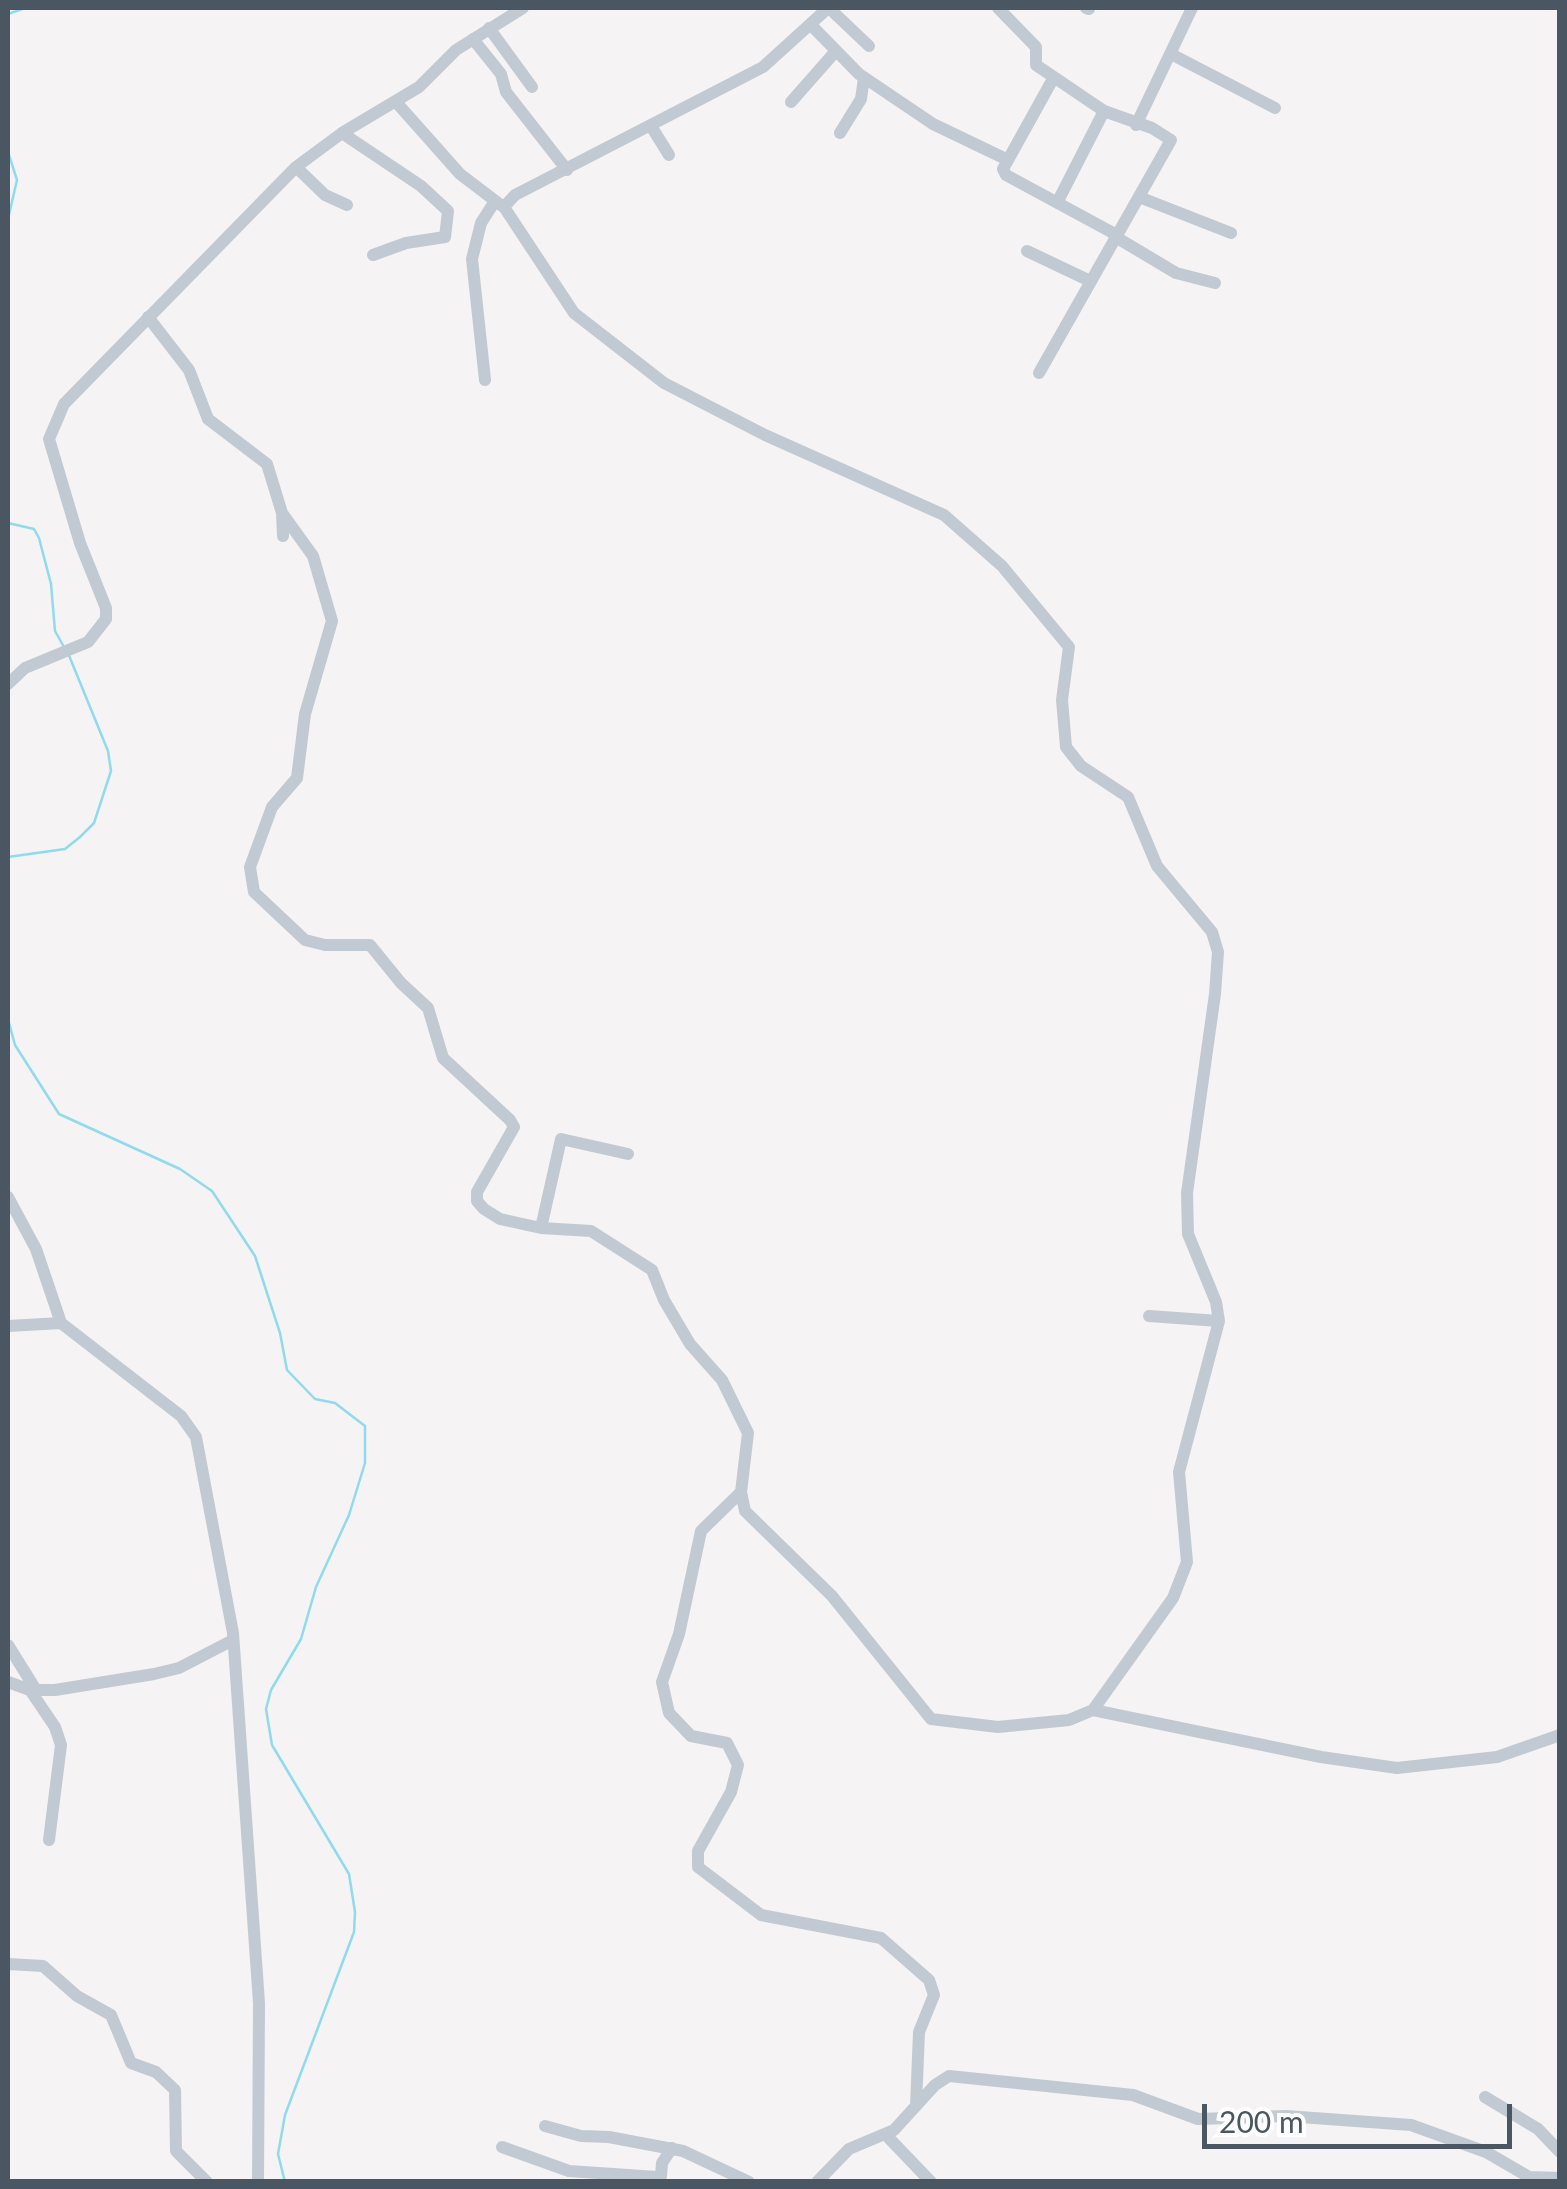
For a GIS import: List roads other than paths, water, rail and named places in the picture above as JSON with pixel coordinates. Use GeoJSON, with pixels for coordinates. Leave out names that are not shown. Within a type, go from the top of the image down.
{"type":"FeatureCollection","features":[{"type":"Feature","properties":{"kind":"street"},"geometry":{"type":"LineString","coordinates":[[8,684],[34,664],[76,650],[103,628],[106,608],[65,496],[50,439],[51,428],[64,404],[296,167],[342,133],[396,102],[473,39],[523,8]]}},
{"type":"Feature","properties":{"kind":"street"},"geometry":{"type":"LineString","coordinates":[[485,380],[472,259],[481,223],[499,204],[763,67],[829,8],[868,46]]}},
{"type":"Feature","properties":{"kind":"street"},"geometry":{"type":"LineString","coordinates":[[998,8],[1036,47],[1036,65],[1104,112],[1152,128],[1171,140],[1088,280],[1039,373]]}},
{"type":"Feature","properties":{"kind":"street"},"geometry":{"type":"LineString","coordinates":[[1136,125],[1192,8]]}},
{"type":"Feature","properties":{"kind":"street"},"geometry":{"type":"LineString","coordinates":[[811,25],[864,78],[933,124],[1008,160]]}},
{"type":"Feature","properties":{"kind":"street"},"geometry":{"type":"LineString","coordinates":[[490,28],[532,87]]}},
{"type":"Feature","properties":{"kind":"street"},"geometry":{"type":"LineString","coordinates":[[473,39],[501,74],[506,92],[567,170]]}},
{"type":"Feature","properties":{"kind":"street"},"geometry":{"type":"LineString","coordinates":[[791,102],[835,52]]}},
{"type":"Feature","properties":{"kind":"street"},"geometry":{"type":"LineString","coordinates":[[1171,54],[1274,108]]}},
{"type":"Feature","properties":{"kind":"street"},"geometry":{"type":"LineString","coordinates":[[840,133],[853,116],[864,78]]}},
{"type":"Feature","properties":{"kind":"street"},"geometry":{"type":"LineString","coordinates":[[1054,78],[1003,169],[1006,175],[1058,201],[1182,276],[1215,283]]}},
{"type":"Feature","properties":{"kind":"street"},"geometry":{"type":"LineString","coordinates":[[282,513],[313,556],[332,621],[305,714],[297,778],[267,818],[250,867],[252,886],[281,922],[304,940],[325,946],[370,945],[400,984],[428,1008],[443,1058],[514,1128],[500,1146],[476,1201],[500,1219],[541,1228],[591,1231],[652,1270],[690,1344],[722,1380],[748,1434],[741,1492],[745,1511],[832,1596],[931,1719],[998,1727],[1069,1720],[1093,1710],[1173,1598],[1187,1562],[1179,1472],[1219,1321],[1216,1302],[1188,1234],[1187,1193],[1210,1047],[1218,952],[1212,932],[1158,866],[1128,797],[1080,766],[1066,747],[1062,700],[1069,648],[1002,566],[944,515],[765,436],[664,383],[595,330],[557,293],[499,204],[460,174],[396,102]]}},
{"type":"Feature","properties":{"kind":"street"},"geometry":{"type":"LineString","coordinates":[[1058,201],[1104,112]]}},
{"type":"Feature","properties":{"kind":"street"},"geometry":{"type":"LineString","coordinates":[[651,126],[669,155]]}},
{"type":"Feature","properties":{"kind":"street"},"geometry":{"type":"LineString","coordinates":[[342,133],[421,186],[448,211],[445,238],[406,243],[373,255]]}},
{"type":"Feature","properties":{"kind":"street"},"geometry":{"type":"LineString","coordinates":[[296,167],[325,195],[348,205]]}},
{"type":"Feature","properties":{"kind":"street"},"geometry":{"type":"LineString","coordinates":[[1140,197],[1230,233]]}},
{"type":"Feature","properties":{"kind":"street"},"geometry":{"type":"LineString","coordinates":[[1026,251],[1088,280]]}},
{"type":"Feature","properties":{"kind":"street"},"geometry":{"type":"LineString","coordinates":[[148,317],[189,370],[208,419],[267,464],[282,513],[283,536]]}},
{"type":"Feature","properties":{"kind":"street"},"geometry":{"type":"LineString","coordinates":[[541,1228],[560,1139],[628,1154]]}},
{"type":"Feature","properties":{"kind":"street"},"geometry":{"type":"LineString","coordinates":[[8,1197],[36,1249],[60,1323],[181,1416],[196,1437],[233,1640],[258,2003],[258,2182]]}},
{"type":"Feature","properties":{"kind":"street"},"geometry":{"type":"LineString","coordinates":[[1148,1316],[1219,1321]]}},
{"type":"Feature","properties":{"kind":"street"},"geometry":{"type":"LineString","coordinates":[[8,1326],[60,1323]]}},
{"type":"Feature","properties":{"kind":"street"},"geometry":{"type":"LineString","coordinates":[[741,1492],[701,1532],[679,1634],[662,1682],[661,1694],[669,1713],[691,1736],[730,1745],[738,1764],[730,1792],[698,1851],[698,1868],[761,1915],[881,1938],[929,1980],[934,1995],[920,2032],[916,2106]]}},
{"type":"Feature","properties":{"kind":"street"},"geometry":{"type":"LineString","coordinates":[[8,1682],[33,1690],[179,1668],[233,1640]]}},
{"type":"Feature","properties":{"kind":"street"},"geometry":{"type":"LineString","coordinates":[[8,1645],[55,1727],[61,1745],[49,1840]]}},
{"type":"Feature","properties":{"kind":"street"},"geometry":{"type":"LineString","coordinates":[[1093,1710],[1321,1757],[1397,1768],[1497,1757],[1560,1735]]}},
{"type":"Feature","properties":{"kind":"street"},"geometry":{"type":"LineString","coordinates":[[8,1964],[43,1966],[77,1996],[111,2016],[131,2063],[158,2073],[175,2090],[176,2151],[207,2182]]}},
{"type":"Feature","properties":{"kind":"street"},"geometry":{"type":"LineString","coordinates":[[817,2182],[850,2149],[886,2135],[935,2085],[949,2076],[1148,2098],[1198,2119],[1263,2116],[1411,2125],[1486,2152],[1529,2177],[1560,2178]]}},
{"type":"Feature","properties":{"kind":"street"},"geometry":{"type":"LineString","coordinates":[[1485,2097],[1538,2128],[1560,2152]]}},
{"type":"Feature","properties":{"kind":"street"},"geometry":{"type":"LineString","coordinates":[[545,2126],[582,2136],[609,2136],[672,2148],[702,2157],[748,2182]]}},
{"type":"Feature","properties":{"kind":"street"},"geometry":{"type":"LineString","coordinates":[[886,2135],[931,2182]]}},
{"type":"Feature","properties":{"kind":"street"},"geometry":{"type":"LineString","coordinates":[[502,2146],[569,2171],[657,2177],[661,2176],[662,2164],[672,2148]]}},
{"type":"Feature","properties":{"kind":"waterway"},"geometry":{"type":"LineString","coordinates":[[8,14],[25,8]]}},
{"type":"Feature","properties":{"kind":"waterway"},"geometry":{"type":"LineString","coordinates":[[8,152],[17,180],[8,219]]}},
{"type":"Feature","properties":{"kind":"waterway"},"geometry":{"type":"LineString","coordinates":[[8,523],[34,529],[39,538],[51,584],[55,631],[64,647]]}},
{"type":"Feature","properties":{"kind":"waterway"},"geometry":{"type":"LineString","coordinates":[[8,857],[65,849],[80,837],[94,823],[111,771],[108,751],[68,653]]}},
{"type":"Feature","properties":{"kind":"waterway"},"geometry":{"type":"LineString","coordinates":[[8,1019],[15,1045],[59,1114],[180,1169],[212,1191],[255,1256],[280,1333],[287,1370],[315,1399],[335,1403],[365,1426],[365,1463],[349,1515],[316,1587],[301,1639],[271,1690],[266,1709],[272,1745],[349,1874],[355,1912],[354,1932],[285,2115],[278,2154],[285,2182]]}}]}
